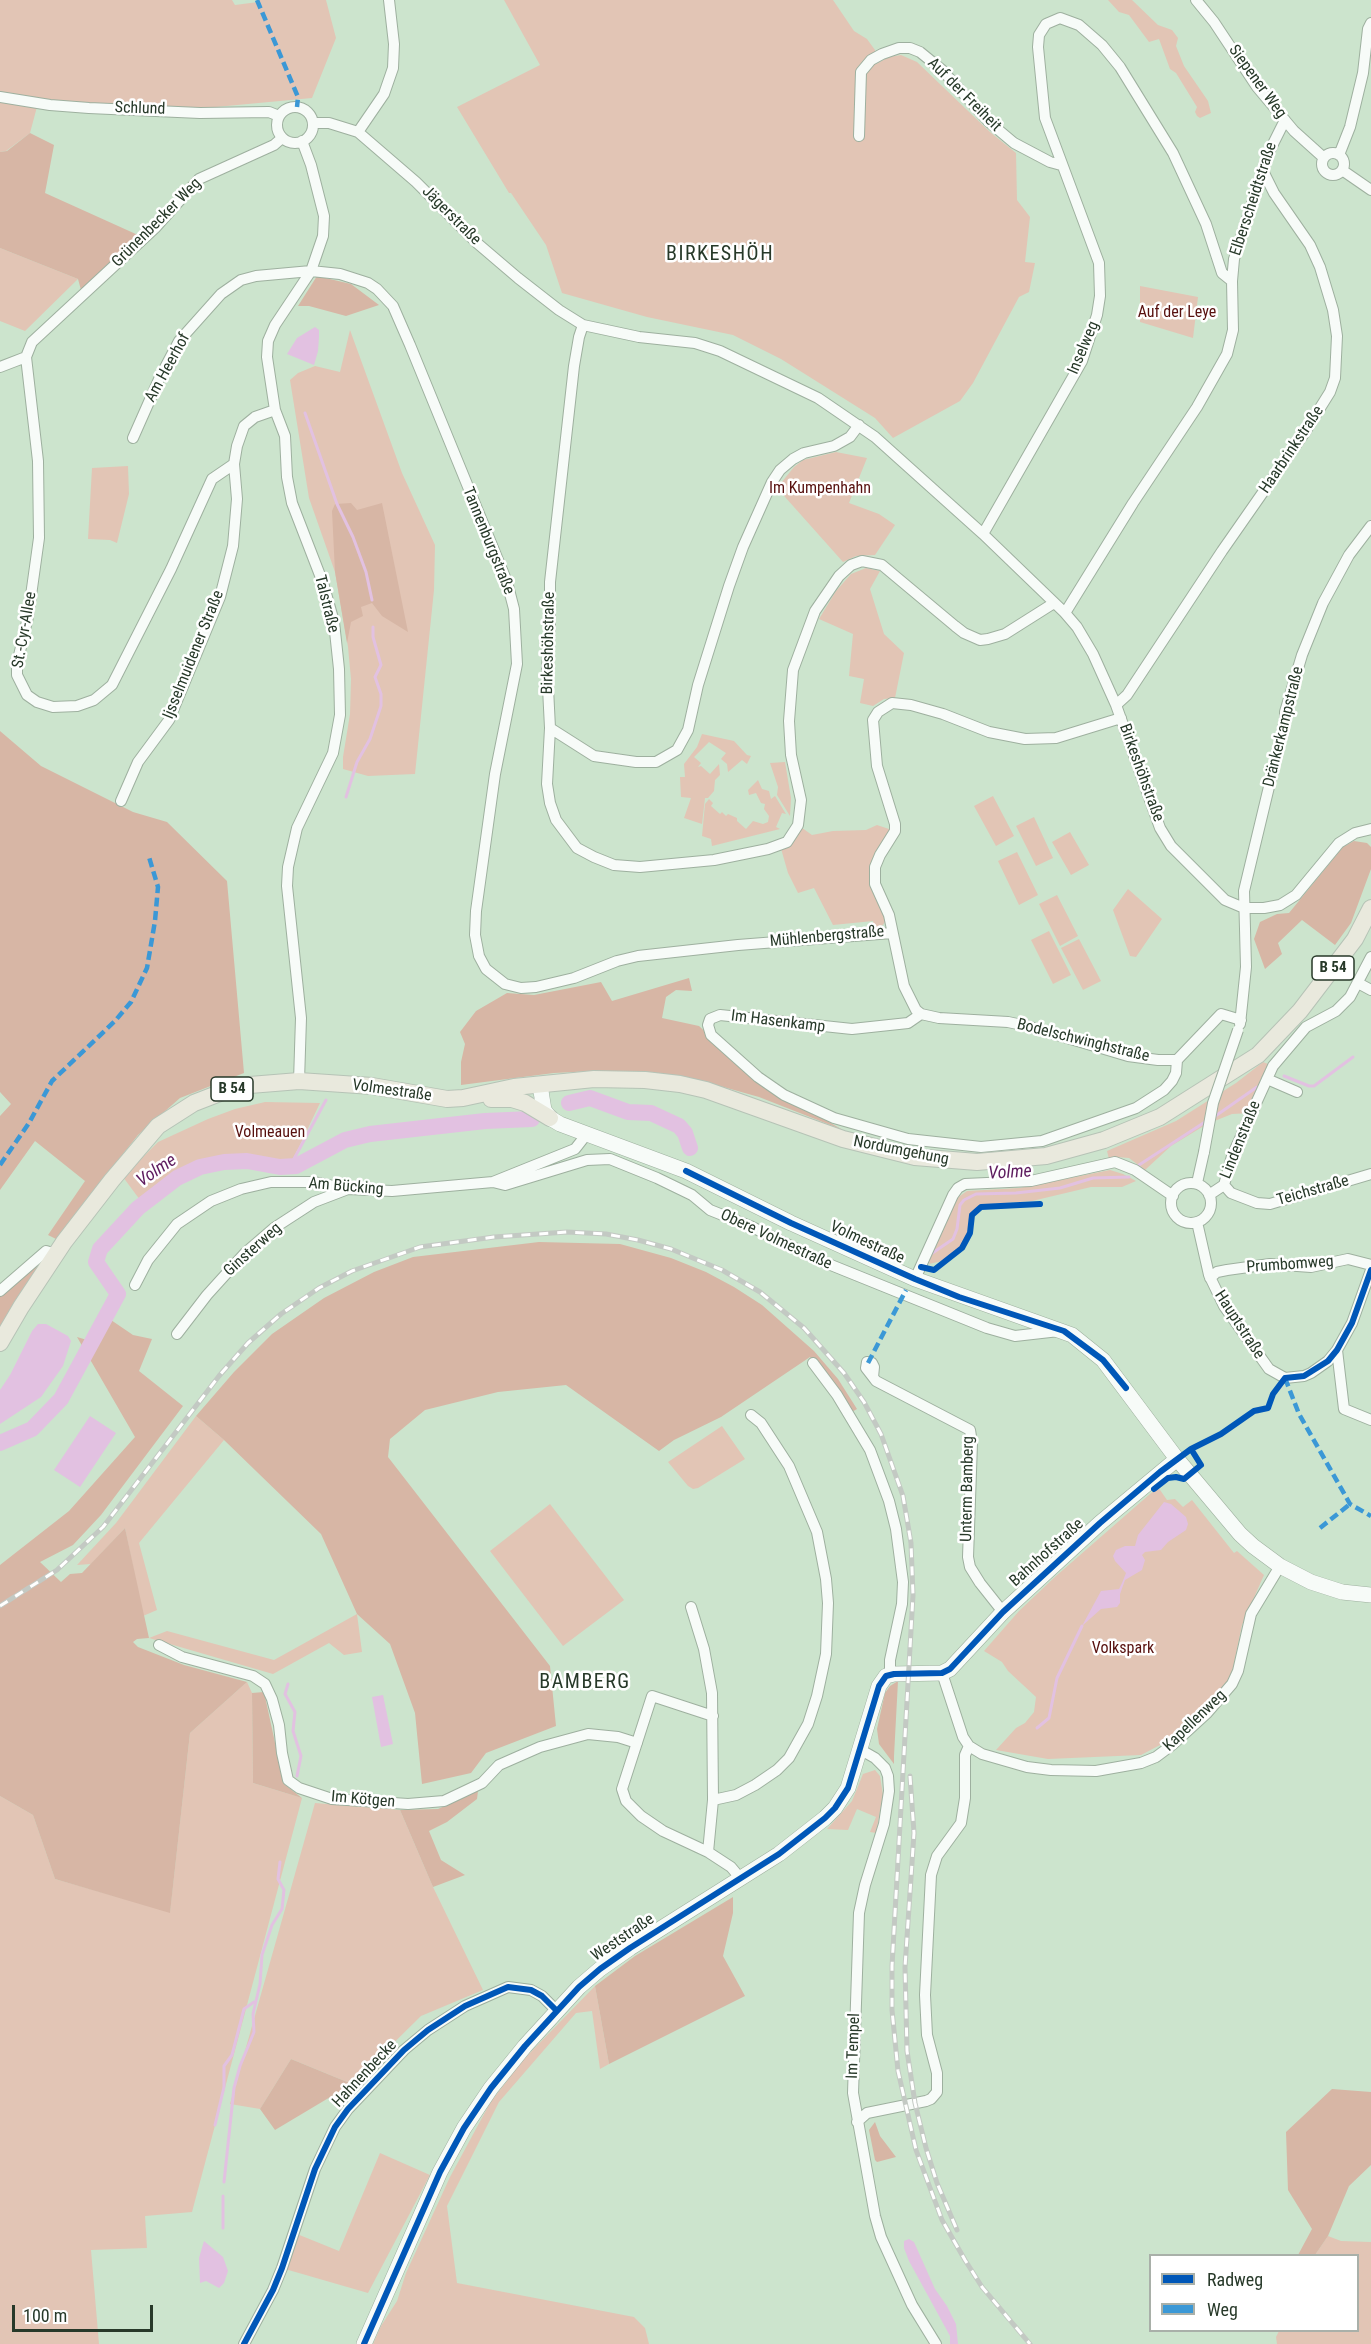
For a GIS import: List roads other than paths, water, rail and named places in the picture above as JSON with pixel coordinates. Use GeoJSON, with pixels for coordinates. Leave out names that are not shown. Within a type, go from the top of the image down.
{"type":"FeatureCollection","features":[{"type":"Feature","properties":{"kind":"main road","name":"Nordumgehung"},"geometry":{"type":"LineString","coordinates":[[540,1085],[594,1079],[645,1080],[680,1084],[730,1098],[843,1139],[915,1156],[977,1162],[1046,1156],[1104,1140],[1160,1117],[1258,1055],[1300,1011],[1355,939],[1371,908]]}},
{"type":"Feature","properties":{"kind":"main road","name":"Volmestraße"},"geometry":{"type":"LineString","coordinates":[[0,1343],[56,1254],[112,1180],[158,1126],[194,1103],[225,1091],[250,1085],[299,1081],[372,1086],[447,1099],[463,1098],[514,1087],[540,1085]]}},
{"type":"Feature","properties":{"kind":"main road"},"geometry":{"type":"LineString","coordinates":[[540,1085],[542,1101],[550,1118]]}},
{"type":"Feature","properties":{"kind":"main road"},"geometry":{"type":"LineString","coordinates":[[463,1098],[512,1099],[525,1103],[550,1118]]}},
{"type":"Feature","properties":{"kind":"main road","name":"Volmestraße"},"geometry":{"type":"LineString","coordinates":[[550,1118],[586,1135],[686,1171],[790,1223],[915,1279],[959,1297],[1064,1331],[1103,1360],[1177,1459],[1240,1534],[1280,1566],[1328,1588],[1371,1595]]}},
{"type":"Feature","properties":{"kind":"main road","name":"Bahnhofstraße"},"geometry":{"type":"LineString","coordinates":[[942,1673],[957,1663],[1003,1612],[1100,1523],[1177,1459]]}},
{"type":"Feature","properties":{"kind":"main road"},"geometry":{"type":"LineString","coordinates":[[890,1675],[942,1673]]}},
{"type":"Feature","properties":{"kind":"main road","name":"Weststraße"},"geometry":{"type":"LineString","coordinates":[[364,2344],[440,2172],[464,2128],[510,2065],[579,1987],[600,1969],[741,1879],[795,1842],[835,1808],[848,1788],[879,1686],[886,1676],[890,1675]]}},
{"type":"Feature","properties":{"kind":"street"},"geometry":{"type":"LineString","coordinates":[[358,132],[384,94],[393,68],[394,44],[389,0]]}},
{"type":"Feature","properties":{"kind":"street","name":"Siepener Weg"},"geometry":{"type":"LineString","coordinates":[[1196,0],[1214,22],[1257,87],[1284,120],[1324,158],[1323,167],[1329,174],[1334,175],[1342,170],[1371,190]]}},
{"type":"Feature","properties":{"kind":"street","name":"Inselweg"},"geometry":{"type":"LineString","coordinates":[[983,534],[1082,360],[1097,315],[1101,276],[1099,263],[1045,118],[1038,47],[1039,35],[1046,24],[1060,18],[1080,25],[1094,37],[1132,82],[1173,153],[1206,224],[1222,273],[1232,281]]}},
{"type":"Feature","properties":{"kind":"street"},"geometry":{"type":"LineString","coordinates":[[1340,155],[1350,127],[1363,73],[1368,28],[1371,22]]}},
{"type":"Feature","properties":{"kind":"street","name":"Auf der Freiheit"},"geometry":{"type":"LineString","coordinates":[[858,136],[861,72],[871,60],[882,54],[898,48],[910,48],[920,52],[942,70],[989,122],[1014,143],[1050,162],[1061,165]]}},
{"type":"Feature","properties":{"kind":"street","name":"Schlund"},"geometry":{"type":"LineString","coordinates":[[0,97],[50,105],[89,108],[200,113],[269,112],[279,116]]}},
{"type":"Feature","properties":{"kind":"street"},"geometry":{"type":"LineString","coordinates":[[300,107],[311,116],[313,123],[312,131],[302,141],[295,143],[282,138],[277,123],[279,116],[285,110],[300,107]]}},
{"type":"Feature","properties":{"kind":"street","name":"Elberscheidtstraße"},"geometry":{"type":"LineString","coordinates":[[1232,281],[1234,259],[1263,171],[1284,120]]}},
{"type":"Feature","properties":{"kind":"street","name":"Jägerstraße"},"geometry":{"type":"LineString","coordinates":[[313,123],[329,123],[358,132],[416,182],[477,243],[550,304],[583,325]]}},
{"type":"Feature","properties":{"kind":"street","name":"Grünenbecker Weg"},"geometry":{"type":"LineString","coordinates":[[26,357],[32,342],[156,227],[199,178],[274,145],[282,138]]}},
{"type":"Feature","properties":{"kind":"street","name":"Talstraße"},"geometry":{"type":"LineString","coordinates":[[299,1081],[301,1018],[287,886],[288,867],[297,828],[333,753],[340,715],[339,669],[334,622],[323,583],[292,503],[287,477],[285,436],[275,410],[267,357],[268,341],[275,325],[311,271],[323,236],[324,216],[311,165],[302,141]]}},
{"type":"Feature","properties":{"kind":"street"},"geometry":{"type":"LineString","coordinates":[[1324,158],[1331,153],[1340,155],[1344,162],[1342,170]]}},
{"type":"Feature","properties":{"kind":"street","name":"Haarbrinkstraße"},"geometry":{"type":"LineString","coordinates":[[1116,705],[1127,695],[1178,616],[1305,432],[1330,392],[1335,378],[1337,336],[1334,310],[1320,267],[1310,245],[1274,193],[1263,171]]}},
{"type":"Feature","properties":{"kind":"street","name":"Am Heerhof"},"geometry":{"type":"LineString","coordinates":[[133,438],[179,341],[221,294],[241,280],[256,276],[311,271]]}},
{"type":"Feature","properties":{"kind":"street","name":"Tannenburgstraße"},"geometry":{"type":"LineString","coordinates":[[311,271],[340,274],[368,283],[386,296],[393,306],[509,591],[516,628],[517,664],[495,774],[476,911],[475,935],[479,956],[486,969],[498,979]]}},
{"type":"Feature","properties":{"kind":"street"},"geometry":{"type":"LineString","coordinates":[[1065,613],[1133,503],[1197,407],[1227,354],[1233,330],[1232,281]]}},
{"type":"Feature","properties":{"kind":"street","name":"Birkeshöhstraße"},"geometry":{"type":"LineString","coordinates":[[550,728],[547,668],[550,582],[574,366],[583,325],[639,337],[695,343],[720,351],[796,385],[859,425],[930,484],[1065,613],[1093,654],[1116,705],[1160,828],[1171,846],[1219,895],[1244,908]]}},
{"type":"Feature","properties":{"kind":"street"},"geometry":{"type":"LineString","coordinates":[[0,367],[26,357]]}},
{"type":"Feature","properties":{"kind":"street","name":"St.-Cyr-Allee"},"geometry":{"type":"LineString","coordinates":[[26,357],[38,461],[39,534],[34,578],[17,664],[17,675],[27,695],[37,702],[53,707],[77,706],[94,700],[112,685],[171,568],[212,479],[234,464]]}},
{"type":"Feature","properties":{"kind":"street","name":"Ijsselmuidener Straße"},"geometry":{"type":"LineString","coordinates":[[120,801],[138,762],[169,720],[220,597],[233,546],[237,499],[234,464],[244,426],[255,417],[275,410]]}},
{"type":"Feature","properties":{"kind":"street"},"geometry":{"type":"LineString","coordinates":[[859,425],[850,437],[834,446],[804,453],[793,459],[780,470],[772,482],[743,547],[729,586],[698,685],[688,730],[677,750],[656,762],[636,762],[594,756],[550,728],[547,784],[556,820],[577,848],[614,865],[640,867],[714,860],[768,849],[787,842],[798,825],[801,800],[791,755],[789,721],[794,670],[815,611],[839,576],[850,565],[862,561],[882,565],[964,633],[980,640],[1005,634],[1054,603]]}},
{"type":"Feature","properties":{"kind":"street","name":"Dränkerkampstraße"},"geometry":{"type":"LineString","coordinates":[[1244,908],[1244,891],[1285,712],[1302,655],[1323,603],[1349,555],[1371,526]]}},
{"type":"Feature","properties":{"kind":"street","name":"Mühlenbergstraße"},"geometry":{"type":"LineString","coordinates":[[498,979],[505,984],[521,988],[536,987],[574,978],[617,961],[638,956],[738,945],[892,933],[889,915],[874,884],[874,874],[880,855],[895,831],[895,824],[877,766],[873,720],[878,712],[892,703],[910,705],[943,714],[989,732],[1025,739],[1056,738],[1121,718]]}},
{"type":"Feature","properties":{"kind":"street"},"geometry":{"type":"LineString","coordinates":[[1197,1184],[1213,1103],[1240,1025],[1246,967],[1244,908],[1280,905],[1296,895],[1339,843],[1355,833],[1371,829]]}},
{"type":"Feature","properties":{"kind":"street"},"geometry":{"type":"LineString","coordinates":[[892,933],[904,986],[916,1010],[921,1014]]}},
{"type":"Feature","properties":{"kind":"street","name":"Lindenstraße"},"geometry":{"type":"LineString","coordinates":[[1209,1195],[1224,1185],[1232,1156],[1268,1072],[1306,1027],[1336,1011],[1350,997],[1371,957]]}},
{"type":"Feature","properties":{"kind":"street"},"geometry":{"type":"LineString","coordinates":[[1359,983],[1371,990]]}},
{"type":"Feature","properties":{"kind":"street","name":"Bodelschwinghstraße"},"geometry":{"type":"LineString","coordinates":[[921,1014],[939,1018],[1008,1022],[1128,1056],[1177,1060]]}},
{"type":"Feature","properties":{"kind":"street","name":"Im Hasenkamp"},"geometry":{"type":"LineString","coordinates":[[921,1014],[908,1023],[852,1029],[720,1015],[710,1019],[708,1025],[711,1035],[758,1077],[784,1095],[834,1118],[908,1138],[981,1147],[1042,1141],[1105,1121],[1136,1108],[1164,1090],[1172,1081],[1176,1073],[1177,1060]]}},
{"type":"Feature","properties":{"kind":"street"},"geometry":{"type":"LineString","coordinates":[[1177,1060],[1221,1014],[1240,1025]]}},
{"type":"Feature","properties":{"kind":"street"},"geometry":{"type":"LineString","coordinates":[[1268,1072],[1297,1092]]}},
{"type":"Feature","properties":{"kind":"street","name":"Am Bücking"},"geometry":{"type":"LineString","coordinates":[[135,1286],[148,1260],[168,1233],[193,1212],[211,1201],[241,1189],[271,1182],[313,1182],[348,1189],[392,1191],[493,1182],[575,1149],[586,1135]]}},
{"type":"Feature","properties":{"kind":"street","name":"Obere Volmestraße"},"geometry":{"type":"LineString","coordinates":[[493,1182],[505,1185],[587,1160],[610,1159],[666,1182],[692,1195],[710,1210],[821,1261],[987,1328],[1015,1336],[1064,1331]]}},
{"type":"Feature","properties":{"kind":"street"},"geometry":{"type":"LineString","coordinates":[[915,1279],[953,1195],[961,1185],[1031,1181],[1116,1162],[1125,1165],[1173,1196]]}},
{"type":"Feature","properties":{"kind":"street","name":"Teichstraße"},"geometry":{"type":"LineString","coordinates":[[1224,1185],[1232,1193],[1257,1203],[1270,1204],[1371,1174]]}},
{"type":"Feature","properties":{"kind":"street"},"geometry":{"type":"LineString","coordinates":[[1197,1184],[1209,1195],[1209,1210],[1197,1222],[1188,1223],[1178,1217],[1172,1208],[1173,1196],[1182,1185],[1197,1184]]}},
{"type":"Feature","properties":{"kind":"street","name":"Ginsterweg"},"geometry":{"type":"LineString","coordinates":[[177,1334],[244,1253],[274,1228],[314,1202],[348,1189]]}},
{"type":"Feature","properties":{"kind":"street","name":"Hauptstraße"},"geometry":{"type":"LineString","coordinates":[[1197,1222],[1210,1278],[1224,1306],[1263,1362],[1275,1374],[1285,1378],[1304,1376],[1319,1368],[1337,1350],[1352,1323],[1371,1270]]}},
{"type":"Feature","properties":{"kind":"street"},"geometry":{"type":"LineString","coordinates":[[0,1291],[46,1251],[56,1254]]}},
{"type":"Feature","properties":{"kind":"street","name":"Prumbomweg"},"geometry":{"type":"LineString","coordinates":[[1210,1278],[1217,1272],[1270,1263],[1311,1267],[1348,1260],[1371,1265]]}},
{"type":"Feature","properties":{"kind":"street"},"geometry":{"type":"LineString","coordinates":[[1337,1350],[1344,1409],[1371,1420]]}},
{"type":"Feature","properties":{"kind":"street"},"geometry":{"type":"LineString","coordinates":[[813,1363],[837,1395],[870,1450],[896,1529],[900,1554],[902,1604],[890,1660],[890,1675]]}},
{"type":"Feature","properties":{"kind":"street","name":"Unterm Bamberg"},"geometry":{"type":"LineString","coordinates":[[873,1377],[889,1388],[970,1430],[972,1454],[968,1557],[970,1567],[980,1583],[1003,1612]]}},
{"type":"Feature","properties":{"kind":"street"},"geometry":{"type":"LineString","coordinates":[[713,1800],[736,1795],[777,1770],[789,1758],[808,1724],[826,1654],[828,1603],[817,1532],[789,1466],[761,1423],[752,1415]]}},
{"type":"Feature","properties":{"kind":"street","name":"Kapellenweg"},"geometry":{"type":"LineString","coordinates":[[969,1746],[994,1758],[1051,1770],[1115,1769],[1156,1757],[1207,1713],[1232,1684],[1238,1671],[1251,1614],[1280,1566]]}},
{"type":"Feature","properties":{"kind":"street"},"geometry":{"type":"LineString","coordinates":[[690,1607],[709,1671],[713,1716],[713,1800],[708,1852]]}},
{"type":"Feature","properties":{"kind":"street","name":"Im Kötgen"},"geometry":{"type":"LineString","coordinates":[[159,1645],[182,1657],[253,1676],[265,1684],[279,1725],[288,1780],[299,1788],[332,1799],[408,1804],[444,1801],[482,1783],[500,1765],[540,1747],[588,1734],[618,1737],[637,1743]]}},
{"type":"Feature","properties":{"kind":"street"},"geometry":{"type":"LineString","coordinates":[[857,2122],[867,2113],[931,2099],[938,2087],[937,2073],[927,2035],[926,2018],[925,1968],[931,1875],[937,1856],[961,1823],[965,1798],[965,1755],[969,1746],[963,1737],[942,1673]]}},
{"type":"Feature","properties":{"kind":"street"},"geometry":{"type":"LineString","coordinates":[[713,1716],[652,1696],[622,1789],[626,1801],[641,1816],[663,1832],[708,1852],[731,1867],[741,1879]]}},
{"type":"Feature","properties":{"kind":"street","name":"Im Tempel"},"geometry":{"type":"LineString","coordinates":[[861,1750],[875,1758],[885,1768],[889,1791],[884,1824],[865,1885],[858,1921],[853,2093],[875,2216],[881,2237],[912,2305],[936,2344]]}},
{"type":"Feature","properties":{"kind":"street","name":"Hahnenbecke"},"geometry":{"type":"LineString","coordinates":[[244,2344],[282,2268],[315,2169],[335,2127],[348,2109],[404,2050],[428,2030],[465,2006],[508,1987],[531,1990],[542,1996],[557,2011]]}},
{"type":"Feature","properties":{"kind":"waterway"},"geometry":{"type":"LineString","coordinates":[[305,413],[337,504],[366,572],[372,600]]}},
{"type":"Feature","properties":{"kind":"waterway"},"geometry":{"type":"LineString","coordinates":[[346,797],[357,762],[370,739],[381,706],[381,694],[375,677],[381,665],[373,637],[373,627]]}},
{"type":"Feature","properties":{"kind":"waterway","name":"Volme"},"geometry":{"type":"LineString","coordinates":[[1284,1076],[1314,1086],[1353,1057]]}},
{"type":"Feature","properties":{"kind":"waterway","name":"Volme"},"geometry":{"type":"LineString","coordinates":[[1214,1117],[1257,1087]]}},
{"type":"Feature","properties":{"kind":"waterway","name":"Volme"},"geometry":{"type":"LineString","coordinates":[[569,1103],[590,1098],[628,1112],[651,1113],[679,1126],[685,1133],[690,1148]]}},
{"type":"Feature","properties":{"kind":"waterway"},"geometry":{"type":"LineString","coordinates":[[289,1168],[326,1100]]}},
{"type":"Feature","properties":{"kind":"waterway","name":"Volme"},"geometry":{"type":"LineString","coordinates":[[0,1443],[32,1429],[61,1399],[118,1294],[96,1262],[100,1249],[138,1208],[177,1178],[200,1167],[224,1162],[247,1161],[280,1167],[296,1166],[345,1140],[370,1134],[485,1121],[532,1119]]}},
{"type":"Feature","properties":{"kind":"waterway","name":"Volme"},"geometry":{"type":"LineString","coordinates":[[1139,1165],[1205,1122]]}},
{"type":"Feature","properties":{"kind":"waterway","name":"Volme"},"geometry":{"type":"LineString","coordinates":[[931,1254],[953,1239],[957,1229],[960,1205],[964,1200],[976,1194],[1016,1193],[1060,1188],[1093,1178],[1129,1177]]}},
{"type":"Feature","properties":{"kind":"waterway"},"geometry":{"type":"LineString","coordinates":[[1037,1728],[1049,1718],[1057,1678],[1082,1626]]}},
{"type":"Feature","properties":{"kind":"waterway","name":"Hahnenbecke"},"geometry":{"type":"LineString","coordinates":[[288,1684],[285,1694],[295,1712],[293,1731],[301,1756],[297,1776]]}},
{"type":"Feature","properties":{"kind":"waterway","name":"Hahnenbecke"},"geometry":{"type":"LineString","coordinates":[[224,2182],[234,2088],[254,2032],[253,2014],[260,1984],[262,1955],[272,1925],[282,1909],[284,1890],[278,1879],[280,1862]]}},
{"type":"Feature","properties":{"kind":"waterway"},"geometry":{"type":"LineString","coordinates":[[215,2125],[224,2087],[224,2066],[232,2055],[244,2009],[254,2002]]}},
{"type":"Feature","properties":{"kind":"waterway","name":"Hahnenbecke"},"geometry":{"type":"LineString","coordinates":[[223,2196],[223,2228]]}},
{"type":"Feature","properties":{"kind":"railway"},"geometry":{"type":"LineString","coordinates":[[0,1606],[57,1570],[103,1527],[219,1376],[248,1343],[281,1314],[319,1288],[352,1271],[420,1247],[494,1237],[567,1232],[606,1234],[671,1249],[722,1270],[760,1292],[804,1328],[844,1373],[864,1402],[881,1434],[903,1496],[911,1543],[913,1595],[892,1966],[892,2010],[898,2071],[916,2150],[942,2220],[982,2287],[1030,2344]]}},
{"type":"Feature","properties":{"kind":"railway"},"geometry":{"type":"LineString","coordinates":[[910,1776],[914,1833],[905,1967],[907,2051],[915,2103],[926,2148],[937,2183],[957,2230]]}},
{"type":"Feature","properties":{"kind":"district","name":"BIRKESHÖH"},"geometry":{"type":"Point","coordinates":[720,255]}},
{"type":"Feature","properties":{"kind":"district","name":"BAMBERG"},"geometry":{"type":"Point","coordinates":[585,1683]}},
{"type":"Feature","properties":{"kind":"park label","name":"Auf der Leye"},"geometry":{"type":"Point","coordinates":[1177,313]}},
{"type":"Feature","properties":{"kind":"park label","name":"Im Kumpenhahn"},"geometry":{"type":"Point","coordinates":[820,489]}},
{"type":"Feature","properties":{"kind":"park label","name":"Volmeauen"},"geometry":{"type":"Point","coordinates":[270,1133]}},
{"type":"Feature","properties":{"kind":"park label","name":"Volkspark"},"geometry":{"type":"Point","coordinates":[1123,1649]}}]}
